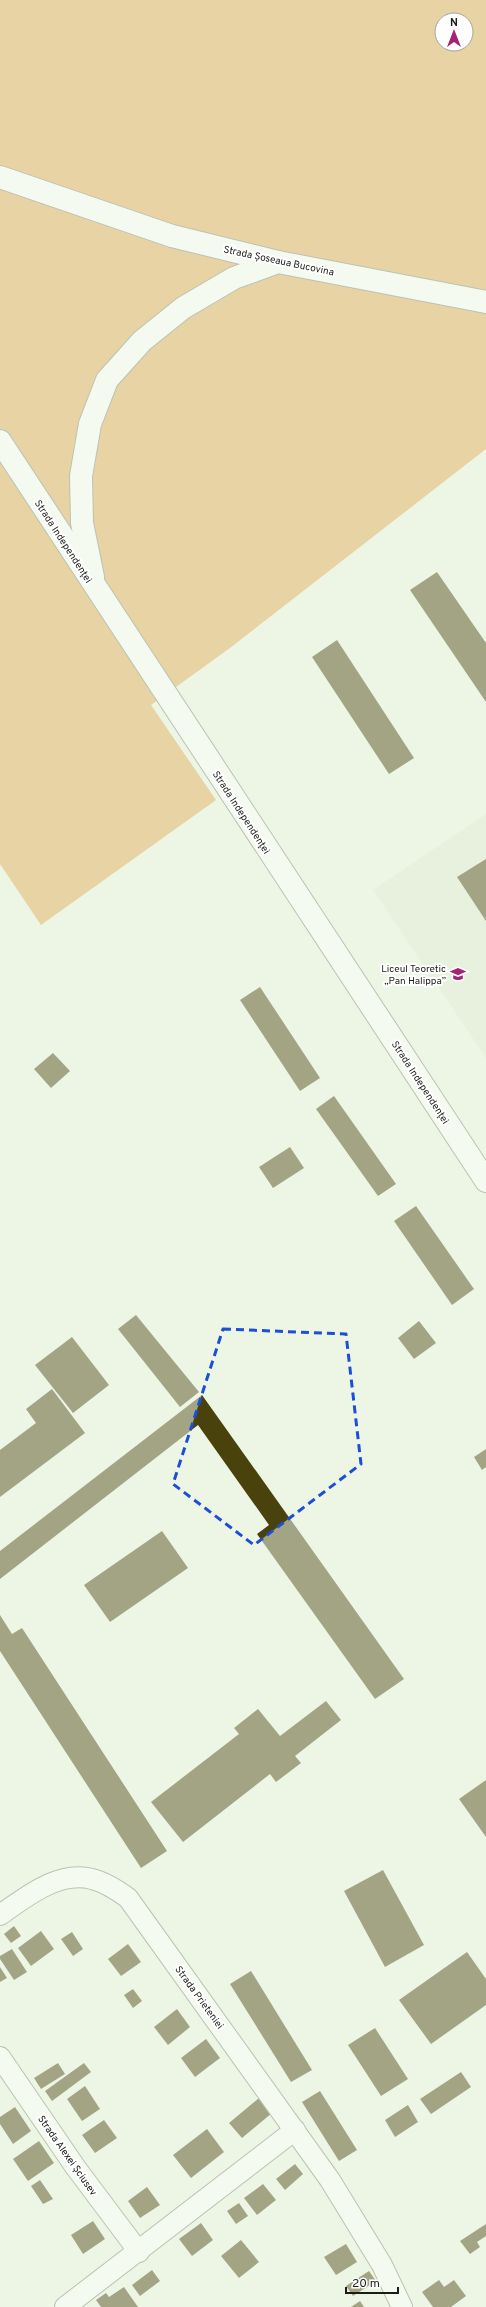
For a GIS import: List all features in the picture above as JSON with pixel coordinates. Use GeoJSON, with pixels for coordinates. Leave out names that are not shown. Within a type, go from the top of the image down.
{"type":"FeatureCollection","features":[{"type":"Feature","properties":{"kind":"main road","name":"Strada Șoseaua Bucovina"},"geometry":{"type":"LineString","coordinates":[[0,162],[76,203]]}},
{"type":"Feature","properties":{"kind":"main road","name":"Strada Șoseaua Bucovina"},"geometry":{"type":"LineString","coordinates":[[0,177],[172,236],[278,262],[486,302]]}},
{"type":"Feature","properties":{"kind":"main road"},"geometry":{"type":"LineString","coordinates":[[96,590],[82,522],[81,476],[90,424],[108,380],[142,341],[183,308],[234,278],[278,262]]}},
{"type":"Feature","properties":{"kind":"main road","name":"Strada Independenței"},"geometry":{"type":"LineString","coordinates":[[0,441],[96,590],[486,1182]]}},
{"type":"Feature","properties":{"kind":"street","name":"Strada Prieteniei"},"geometry":{"type":"LineString","coordinates":[[0,1914],[29,1895],[56,1882],[74,1877],[92,1879],[111,1886],[132,1902],[296,2130],[330,2180],[382,2265],[402,2307]]}},
{"type":"Feature","properties":{"kind":"street","name":"Strada Alexei Șciusev"},"geometry":{"type":"LineString","coordinates":[[0,2057],[76,2168],[139,2252]]}},
{"type":"Feature","properties":{"kind":"street"},"geometry":{"type":"LineString","coordinates":[[65,2307],[139,2252],[296,2130]]}},
{"type":"Feature","properties":{"kind":"highlighted area"},"geometry":{"type":"Polygon","coordinates":[[[223,1329],[346,1334],[361,1464],[254,1545],[173,1484],[223,1329]]]}},
{"type":"Feature","properties":{"kind":"shaded area"},"geometry":{"type":"Polygon","coordinates":[[[0,0],[486,0],[486,449],[230,648],[151,705],[216,800],[41,925],[0,864],[0,0]]]}},
{"type":"Feature","properties":{"kind":"shaded area","name":"Liceul Teoretic „Pan Halippa”"},"geometry":{"type":"Polygon","coordinates":[[[486,814],[486,1058],[373,890],[486,814]]]}},
{"type":"Feature","properties":{"kind":"building"},"geometry":{"type":"Polygon","coordinates":[[[437,572],[486,643],[486,702],[410,590],[437,572]]]}},
{"type":"Feature","properties":{"kind":"building"},"geometry":{"type":"Polygon","coordinates":[[[337,640],[414,758],[389,774],[312,657],[337,640]]]}},
{"type":"Feature","properties":{"kind":"building"},"geometry":{"type":"Polygon","coordinates":[[[486,859],[486,921],[457,877],[486,859]]]}},
{"type":"Feature","properties":{"kind":"building"},"geometry":{"type":"Polygon","coordinates":[[[260,987],[320,1078],[300,1091],[240,1000],[260,987]]]}},
{"type":"Feature","properties":{"kind":"building"},"geometry":{"type":"Polygon","coordinates":[[[53,1053],[70,1071],[51,1088],[34,1069],[53,1053]]]}},
{"type":"Feature","properties":{"kind":"building"},"geometry":{"type":"Polygon","coordinates":[[[334,1096],[396,1184],[378,1196],[316,1109],[334,1096]]]}},
{"type":"Feature","properties":{"kind":"building"},"geometry":{"type":"Polygon","coordinates":[[[290,1147],[304,1168],[273,1188],[259,1167],[290,1147]]]}},
{"type":"Feature","properties":{"kind":"building"},"geometry":{"type":"Polygon","coordinates":[[[416,1206],[474,1289],[452,1305],[394,1221],[416,1206]]]}},
{"type":"Feature","properties":{"kind":"building"},"geometry":{"type":"Polygon","coordinates":[[[136,1315],[199,1392],[180,1407],[118,1329],[136,1315]]]}},
{"type":"Feature","properties":{"kind":"building"},"geometry":{"type":"Polygon","coordinates":[[[419,1321],[436,1343],[414,1359],[398,1338],[419,1321]]]}},
{"type":"Feature","properties":{"kind":"building"},"geometry":{"type":"Polygon","coordinates":[[[72,1337],[109,1385],[73,1413],[35,1365],[72,1337]]]}},
{"type":"Feature","properties":{"kind":"building"},"geometry":{"type":"Polygon","coordinates":[[[52,1389],[85,1433],[0,1497],[0,1450],[36,1423],[26,1409],[52,1389]]]}},
{"type":"Feature","properties":{"kind":"building"},"geometry":{"type":"Polygon","coordinates":[[[202,1395],[404,1679],[375,1699],[257,1534],[269,1525],[198,1425],[0,1579],[0,1551],[202,1395]]]}},
{"type":"Feature","properties":{"kind":"building"},"geometry":{"type":"Polygon","coordinates":[[[486,1449],[486,1467],[482,1470],[474,1457],[486,1449]]]}},
{"type":"Feature","properties":{"kind":"building"},"geometry":{"type":"Polygon","coordinates":[[[162,1531],[188,1568],[110,1622],[84,1585],[162,1531]]]}},
{"type":"Feature","properties":{"kind":"building"},"geometry":{"type":"Polygon","coordinates":[[[0,1615],[12,1634],[22,1628],[167,1851],[141,1868],[0,1651],[0,1615]]]}},
{"type":"Feature","properties":{"kind":"building"},"geometry":{"type":"Polygon","coordinates":[[[326,1701],[341,1720],[295,1756],[301,1763],[276,1782],[270,1774],[183,1842],[151,1802],[239,1734],[234,1728],[258,1709],[280,1736],[326,1701]]]}},
{"type":"Feature","properties":{"kind":"building"},"geometry":{"type":"Polygon","coordinates":[[[486,1780],[486,1837],[459,1799],[486,1780]]]}},
{"type":"Feature","properties":{"kind":"building"},"geometry":{"type":"Polygon","coordinates":[[[383,1870],[424,1945],[385,1967],[344,1891],[383,1870]]]}},
{"type":"Feature","properties":{"kind":"building"},"geometry":{"type":"Polygon","coordinates":[[[14,1926],[21,1936],[11,1943],[4,1934],[14,1926]]]}},
{"type":"Feature","properties":{"kind":"building"},"geometry":{"type":"Polygon","coordinates":[[[41,1931],[54,1949],[31,1966],[18,1948],[41,1931]]]}},
{"type":"Feature","properties":{"kind":"building"},"geometry":{"type":"Polygon","coordinates":[[[72,1932],[83,1949],[73,1956],[61,1939],[72,1932]]]}},
{"type":"Feature","properties":{"kind":"building"},"geometry":{"type":"Polygon","coordinates":[[[128,1944],[141,1962],[121,1976],[108,1959],[128,1944]]]}},
{"type":"Feature","properties":{"kind":"building"},"geometry":{"type":"Polygon","coordinates":[[[12,1949],[27,1972],[14,1980],[0,1959],[0,1956],[12,1949]]]}},
{"type":"Feature","properties":{"kind":"building"},"geometry":{"type":"Polygon","coordinates":[[[467,1952],[486,1979],[486,2005],[431,2044],[399,2000],[467,1952]]]}},
{"type":"Feature","properties":{"kind":"building"},"geometry":{"type":"Polygon","coordinates":[[[0,1967],[7,1978],[0,1982],[0,1967]]]}},
{"type":"Feature","properties":{"kind":"building"},"geometry":{"type":"Polygon","coordinates":[[[251,1971],[312,2070],[291,2082],[230,1984],[251,1971]]]}},
{"type":"Feature","properties":{"kind":"building"},"geometry":{"type":"Polygon","coordinates":[[[133,1989],[142,2001],[133,2008],[124,1995],[133,1989]]]}},
{"type":"Feature","properties":{"kind":"building"},"geometry":{"type":"Polygon","coordinates":[[[177,2009],[190,2027],[168,2045],[154,2027],[177,2009]]]}},
{"type":"Feature","properties":{"kind":"building"},"geometry":{"type":"Polygon","coordinates":[[[375,2028],[408,2079],[381,2096],[348,2045],[375,2028]]]}},
{"type":"Feature","properties":{"kind":"building"},"geometry":{"type":"Polygon","coordinates":[[[206,2039],[220,2058],[195,2077],[181,2058],[206,2039]]]}},
{"type":"Feature","properties":{"kind":"building"},"geometry":{"type":"Polygon","coordinates":[[[58,2063],[65,2074],[41,2089],[34,2078],[58,2063]]]}},
{"type":"Feature","properties":{"kind":"building"},"geometry":{"type":"Polygon","coordinates":[[[84,2063],[91,2072],[52,2101],[45,2091],[84,2063]]]}},
{"type":"Feature","properties":{"kind":"building"},"geometry":{"type":"Polygon","coordinates":[[[461,2072],[471,2087],[431,2114],[420,2099],[461,2072]]]}},
{"type":"Feature","properties":{"kind":"building"},"geometry":{"type":"Polygon","coordinates":[[[85,2086],[100,2109],[82,2121],[67,2099],[85,2086]]]}},
{"type":"Feature","properties":{"kind":"building"},"geometry":{"type":"Polygon","coordinates":[[[320,2091],[357,2150],[339,2161],[302,2102],[320,2091]]]}},
{"type":"Feature","properties":{"kind":"building"},"geometry":{"type":"Polygon","coordinates":[[[259,2098],[272,2113],[242,2138],[229,2123],[259,2098]]]}},
{"type":"Feature","properties":{"kind":"building"},"geometry":{"type":"Polygon","coordinates":[[[408,2105],[418,2122],[395,2137],[385,2120],[408,2105]]]}},
{"type":"Feature","properties":{"kind":"building"},"geometry":{"type":"Polygon","coordinates":[[[15,2107],[31,2131],[13,2144],[0,2124],[0,2117],[15,2107]]]}},
{"type":"Feature","properties":{"kind":"building"},"geometry":{"type":"Polygon","coordinates":[[[104,2120],[117,2138],[95,2153],[82,2135],[104,2120]]]}},
{"type":"Feature","properties":{"kind":"building"},"geometry":{"type":"Polygon","coordinates":[[[207,2129],[224,2152],[191,2178],[173,2155],[207,2129]]]}},
{"type":"Feature","properties":{"kind":"building"},"geometry":{"type":"Polygon","coordinates":[[[39,2141],[54,2163],[28,2181],[13,2159],[39,2141]]]}},
{"type":"Feature","properties":{"kind":"building"},"geometry":{"type":"Polygon","coordinates":[[[295,2164],[303,2174],[285,2190],[276,2179],[295,2164]]]}},
{"type":"Feature","properties":{"kind":"building"},"geometry":{"type":"Polygon","coordinates":[[[40,2180],[53,2199],[43,2204],[31,2186],[40,2180]]]}},
{"type":"Feature","properties":{"kind":"building"},"geometry":{"type":"Polygon","coordinates":[[[263,2184],[276,2200],[257,2215],[244,2198],[263,2184]]]}},
{"type":"Feature","properties":{"kind":"building"},"geometry":{"type":"Polygon","coordinates":[[[147,2187],[160,2205],[140,2218],[128,2201],[147,2187]]]}},
{"type":"Feature","properties":{"kind":"building"},"geometry":{"type":"Polygon","coordinates":[[[239,2203],[248,2216],[236,2224],[227,2211],[239,2203]]]}},
{"type":"Feature","properties":{"kind":"building"},"geometry":{"type":"Polygon","coordinates":[[[93,2221],[105,2239],[83,2254],[71,2235],[93,2221]]]}},
{"type":"Feature","properties":{"kind":"building"},"geometry":{"type":"Polygon","coordinates":[[[201,2223],[213,2240],[192,2256],[179,2239],[201,2223]]]}},
{"type":"Feature","properties":{"kind":"building"},"geometry":{"type":"Polygon","coordinates":[[[486,2224],[486,2236],[477,2242],[480,2247],[470,2254],[460,2241],[486,2224]]]}},
{"type":"Feature","properties":{"kind":"building"},"geometry":{"type":"Polygon","coordinates":[[[241,2240],[259,2262],[239,2278],[221,2256],[241,2240]]]}},
{"type":"Feature","properties":{"kind":"building"},"geometry":{"type":"Polygon","coordinates":[[[346,2244],[357,2262],[336,2275],[324,2257],[346,2244]]]}},
{"type":"Feature","properties":{"kind":"building"},"geometry":{"type":"Polygon","coordinates":[[[152,2270],[160,2281],[140,2296],[132,2285],[152,2270]]]}},
{"type":"Feature","properties":{"kind":"building"},"geometry":{"type":"Polygon","coordinates":[[[369,2271],[376,2281],[353,2296],[346,2286],[369,2271]]]}},
{"type":"Feature","properties":{"kind":"building"},"geometry":{"type":"Polygon","coordinates":[[[439,2280],[444,2287],[454,2280],[466,2296],[451,2307],[433,2307],[422,2292],[439,2280]]]}},
{"type":"Feature","properties":{"kind":"building"},"geometry":{"type":"Polygon","coordinates":[[[124,2287],[138,2307],[101,2307],[96,2300],[106,2293],[109,2297],[124,2287]]]}},
{"type":"Feature","properties":{"kind":"building"},"geometry":{"type":"Polygon","coordinates":[[[360,2301],[364,2307],[351,2307],[360,2301]]]}},
{"type":"Feature","properties":{"kind":"place","name":"Liceul Teoretic „Pan Halippa”"},"geometry":{"type":"Point","coordinates":[458,974]}}]}
